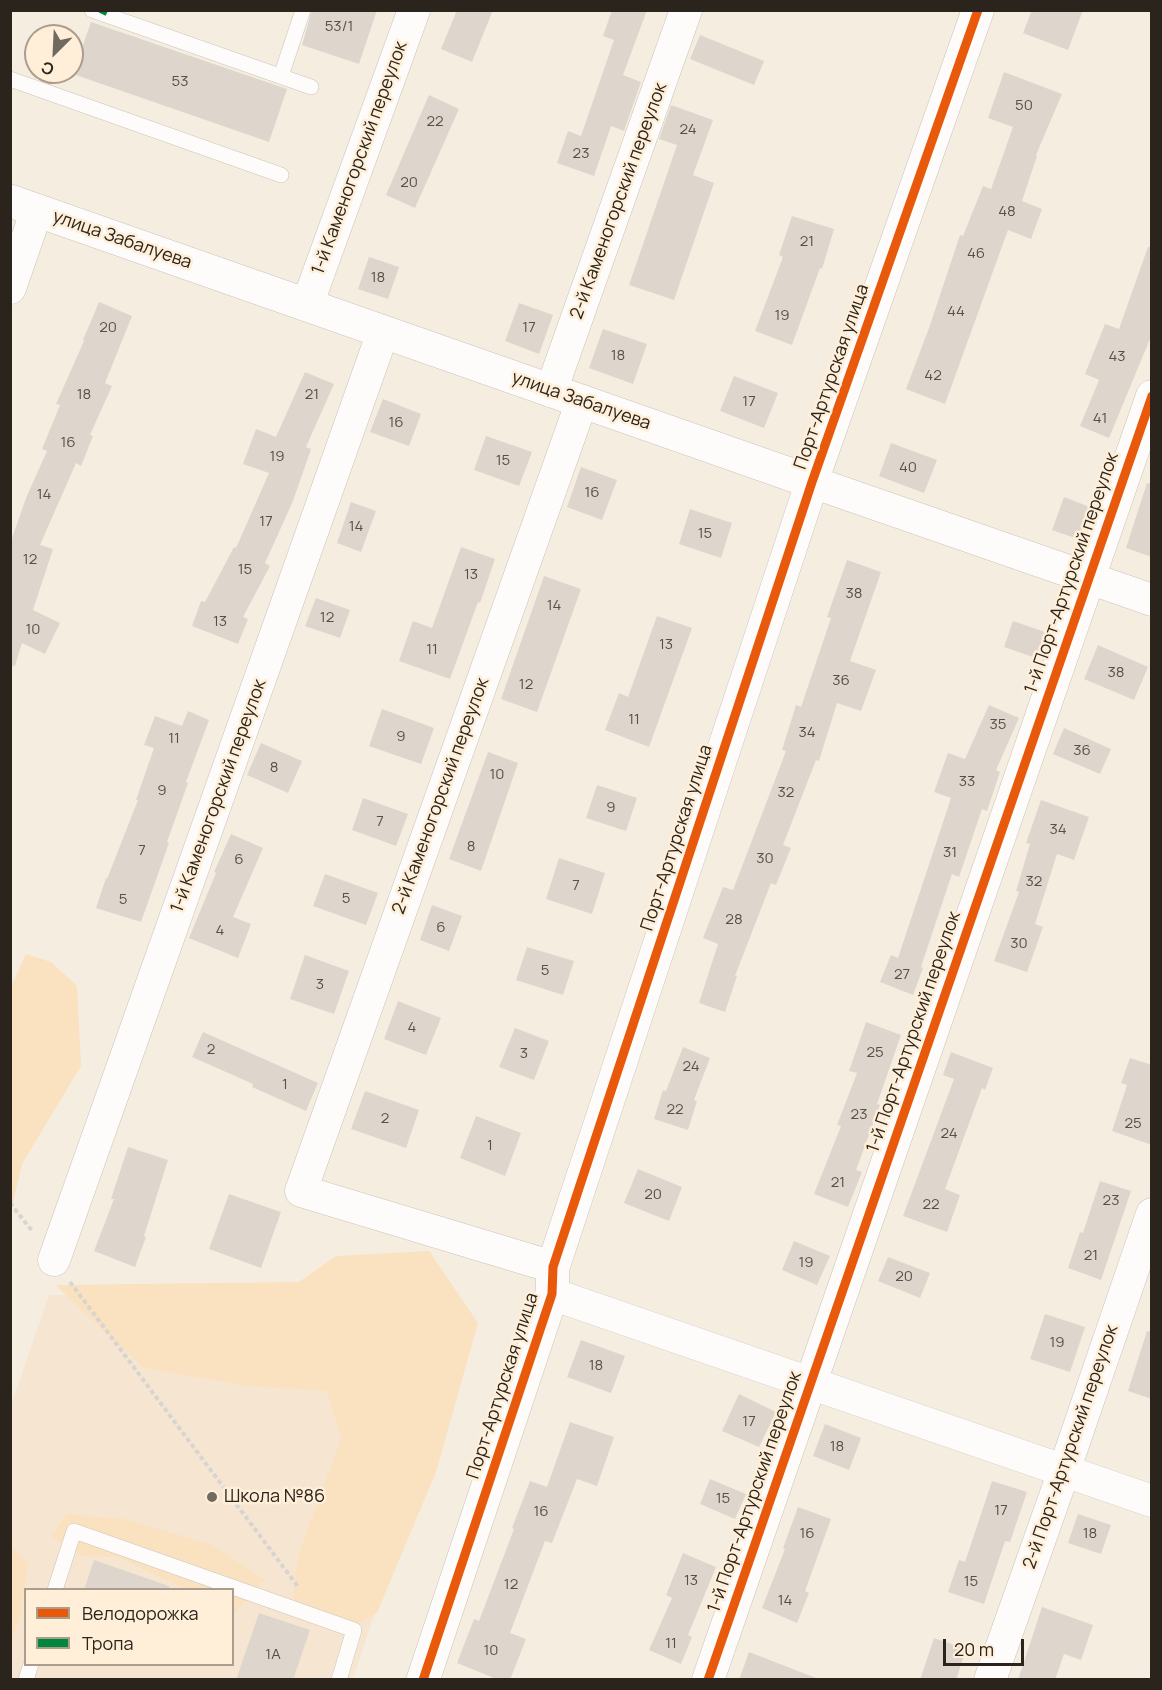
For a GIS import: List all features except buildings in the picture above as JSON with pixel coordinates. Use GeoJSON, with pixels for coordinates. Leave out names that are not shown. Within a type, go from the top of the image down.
{"type":"FeatureCollection","features":[{"type":"Feature","properties":{"kind":"street","name":"1-й Каменогорский переулок"},"geometry":{"type":"LineString","coordinates":[[307,305],[414,10]]}},
{"type":"Feature","properties":{"kind":"street","name":"2-й Каменогорский переулок"},"geometry":{"type":"LineString","coordinates":[[551,391],[686,10]]}},
{"type":"Feature","properties":{"kind":"street","name":"Порт-Артурская улица"},"geometry":{"type":"LineString","coordinates":[[423,1680],[812,482],[978,10]]}},
{"type":"Feature","properties":{"kind":"street","name":"улица Забалуева"},"geometry":{"type":"LineString","coordinates":[[24,206],[1152,600]]}},
{"type":"Feature","properties":{"kind":"street"},"geometry":{"type":"LineString","coordinates":[[10,288],[24,206]]}},
{"type":"Feature","properties":{"kind":"street","name":"1-й Каменогорский переулок"},"geometry":{"type":"LineString","coordinates":[[54,1260],[383,332]]}},
{"type":"Feature","properties":{"kind":"street","name":"1-й Порт-Артурский переулок"},"geometry":{"type":"LineString","coordinates":[[708,1680],[1152,396]]}},
{"type":"Feature","properties":{"kind":"street","name":"2-й Каменогорский переулок"},"geometry":{"type":"LineString","coordinates":[[552,1280],[301,1191],[582,401]]}},
{"type":"Feature","properties":{"kind":"street","name":"2-й Порт-Артурский переулок"},"geometry":{"type":"LineString","coordinates":[[990,1680],[1152,1214]]}},
{"type":"Feature","properties":{"kind":"street"},"geometry":{"type":"LineString","coordinates":[[552,1280],[811,1383],[1152,1501]]}},
{"type":"Feature","properties":{"kind":"lane"},"geometry":{"type":"LineString","coordinates":[[92,10],[311,87]]}},
{"type":"Feature","properties":{"kind":"lane"},"geometry":{"type":"LineString","coordinates":[[281,76],[303,10]]}},
{"type":"Feature","properties":{"kind":"lane"},"geometry":{"type":"LineString","coordinates":[[10,79],[281,175]]}},
{"type":"Feature","properties":{"kind":"lane"},"geometry":{"type":"LineString","coordinates":[[56,1588],[74,1531],[354,1630],[339,1680]]}},
{"type":"Feature","properties":{"kind":"path"},"geometry":{"type":"LineString","coordinates":[[10,1203],[321,1617]]}},
{"type":"Feature","properties":{"kind":"shaded area"},"geometry":{"type":"Polygon","coordinates":[[[26,954],[51,962],[77,986],[81,1066],[22,1164],[11,1212],[11,987],[26,954]]]}},
{"type":"Feature","properties":{"kind":"shaded area"},"geometry":{"type":"Polygon","coordinates":[[[429,1251],[478,1323],[436,1472],[377,1613],[345,1632],[318,1620],[293,1600],[297,1560],[341,1438],[327,1391],[247,1386],[144,1368],[55,1285],[299,1282],[336,1256],[429,1251]]]}},
{"type":"Feature","properties":{"kind":"shaded area","name":"Школа №86"},"geometry":{"type":"Polygon","coordinates":[[[49,1295],[399,1297],[470,1325],[353,1679],[11,1680],[11,1405],[49,1295]]]}},
{"type":"Feature","properties":{"kind":"shaded area"},"geometry":{"type":"Polygon","coordinates":[[[67,1514],[124,1519],[213,1545],[265,1580],[234,1614],[234,1588],[184,1588],[117,1557],[81,1556],[51,1536],[67,1514]]]}},
{"type":"Feature","properties":{"kind":"shaded area"},"geometry":{"type":"Polygon","coordinates":[[[11,1546],[28,1563],[20,1618],[11,1640],[11,1546]]]}},
{"type":"Feature","properties":{"kind":"marked path"},"geometry":{"type":"LineString","coordinates":[[102,14],[104,10]]}},
{"type":"Feature","properties":{"kind":"cycle path"},"geometry":{"type":"LineString","coordinates":[[423,1680],[552,1294],[553,1267],[812,482],[978,10]]}},
{"type":"Feature","properties":{"kind":"cycle path"},"geometry":{"type":"LineString","coordinates":[[708,1680],[1152,396]]}},
{"type":"Feature","properties":{"kind":"place","name":"Школа №86"},"geometry":{"type":"Point","coordinates":[212,1497]}}]}
